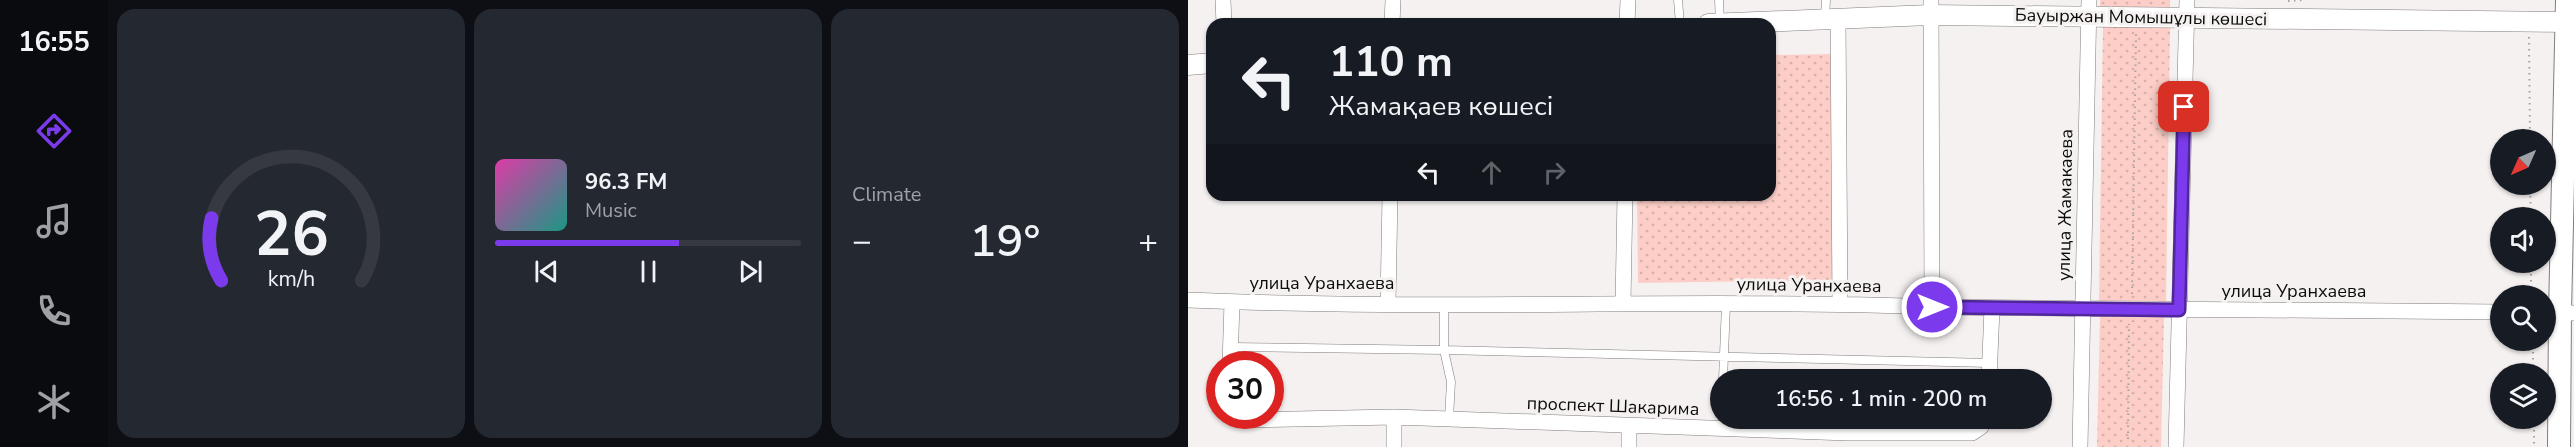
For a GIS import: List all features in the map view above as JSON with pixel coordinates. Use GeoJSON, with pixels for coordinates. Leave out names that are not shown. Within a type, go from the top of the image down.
{"type":"FeatureCollection","features":[{"type":"Feature","properties":{"kind":"main road"},"geometry":{"type":"LineString","coordinates":[[2559,447],[2560,313],[2569,15]]}},
{"type":"Feature","properties":{"kind":"street"},"geometry":{"type":"LineString","coordinates":[[1223,0],[1224,18]]}},
{"type":"Feature","properties":{"kind":"street"},"geometry":{"type":"LineString","coordinates":[[1392,18],[1393,0]]}},
{"type":"Feature","properties":{"kind":"street"},"geometry":{"type":"LineString","coordinates":[[1627,18],[1628,0]]}},
{"type":"Feature","properties":{"kind":"street"},"geometry":{"type":"LineString","coordinates":[[1931,7],[1932,307]]}},
{"type":"Feature","properties":{"kind":"street","name":"Бауыржан Момышұлы көшесі"},"geometry":{"type":"LineString","coordinates":[[1770,18],[1830,12],[1931,7],[2089,9],[2136,17],[2186,9],[2530,22],[2569,15]]}},
{"type":"Feature","properties":{"kind":"street","name":"улица Жамакаева"},"geometry":{"type":"LineString","coordinates":[[2080,447],[2089,9]]}},
{"type":"Feature","properties":{"kind":"street"},"geometry":{"type":"LineString","coordinates":[[2176,447],[2186,9]]}},
{"type":"Feature","properties":{"kind":"street"},"geometry":{"type":"LineString","coordinates":[[1830,12],[1840,304]]}},
{"type":"Feature","properties":{"kind":"street"},"geometry":{"type":"LineString","coordinates":[[1188,65],[1206,64]]}},
{"type":"Feature","properties":{"kind":"street"},"geometry":{"type":"LineString","coordinates":[[1388,303],[1390,201]]}},
{"type":"Feature","properties":{"kind":"street"},"geometry":{"type":"LineString","coordinates":[[1623,303],[1625,201]]}},
{"type":"Feature","properties":{"kind":"street","name":"улица Уранхаева"},"geometry":{"type":"LineString","coordinates":[[1188,300],[1443,304],[1840,304],[1992,308],[2490,312]]}},
{"type":"Feature","properties":{"kind":"street"},"geometry":{"type":"LineString","coordinates":[[1231,351],[1232,302]]}},
{"type":"Feature","properties":{"kind":"street"},"geometry":{"type":"LineString","coordinates":[[1990,369],[1992,308]]}},
{"type":"Feature","properties":{"kind":"street"},"geometry":{"type":"LineString","coordinates":[[1394,417],[1394,447]]}},
{"type":"Feature","properties":{"kind":"street","name":"проспект Шакарима"},"geometry":{"type":"LineString","coordinates":[[1284,419],[1394,417],[1629,426],[1710,424]]}},
{"type":"Feature","properties":{"kind":"street"},"geometry":{"type":"LineString","coordinates":[[1629,426],[1629,447]]}},
{"type":"Feature","properties":{"kind":"street","name":"проспект Шакарима"},"geometry":{"type":"LineString","coordinates":[[1761,429],[1848,440],[1972,433],[1979,429]]}},
{"type":"Feature","properties":{"kind":"lane"},"geometry":{"type":"LineString","coordinates":[[1678,0],[1680,18]]}},
{"type":"Feature","properties":{"kind":"lane"},"geometry":{"type":"LineString","coordinates":[[1719,0],[1720,18]]}},
{"type":"Feature","properties":{"kind":"lane"},"geometry":{"type":"LineString","coordinates":[[1443,304],[1444,350],[1451,382],[1449,418]]}},
{"type":"Feature","properties":{"kind":"lane"},"geometry":{"type":"LineString","coordinates":[[1723,369],[1726,304]]}},
{"type":"Feature","properties":{"kind":"lane"},"geometry":{"type":"LineString","coordinates":[[1231,347],[1990,363]]}},
{"type":"Feature","properties":{"kind":"path"},"geometry":{"type":"LineString","coordinates":[[2128,439],[2136,17]]}},
{"type":"Feature","properties":{"kind":"path"},"geometry":{"type":"LineString","coordinates":[[2530,22],[2530,129]]}},
{"type":"Feature","properties":{"kind":"path"},"geometry":{"type":"LineString","coordinates":[[2534,429],[2534,447]]}},
{"type":"Feature","properties":{"kind":"shaded area"},"geometry":{"type":"Polygon","coordinates":[[[2100,0],[2170,0],[2170,8],[2100,6],[2100,0]]]}},
{"type":"Feature","properties":{"kind":"shaded area"},"geometry":{"type":"Polygon","coordinates":[[[2103,25],[2170,26],[2166,302],[2099,301],[2103,25]]]}},
{"type":"Feature","properties":{"kind":"shaded area"},"geometry":{"type":"Polygon","coordinates":[[[1834,54],[1838,280],[1638,283],[1637,201],[1776,201],[1776,55],[1834,54]]]}},
{"type":"Feature","properties":{"kind":"shaded area"},"geometry":{"type":"Polygon","coordinates":[[[2100,316],[2164,317],[2161,447],[2097,447],[2100,316]]]}},
{"type":"Feature","properties":{"kind":"route"},"geometry":{"type":"LineString","coordinates":[[1932,307],[2179,310],[2184,107]]}}]}
